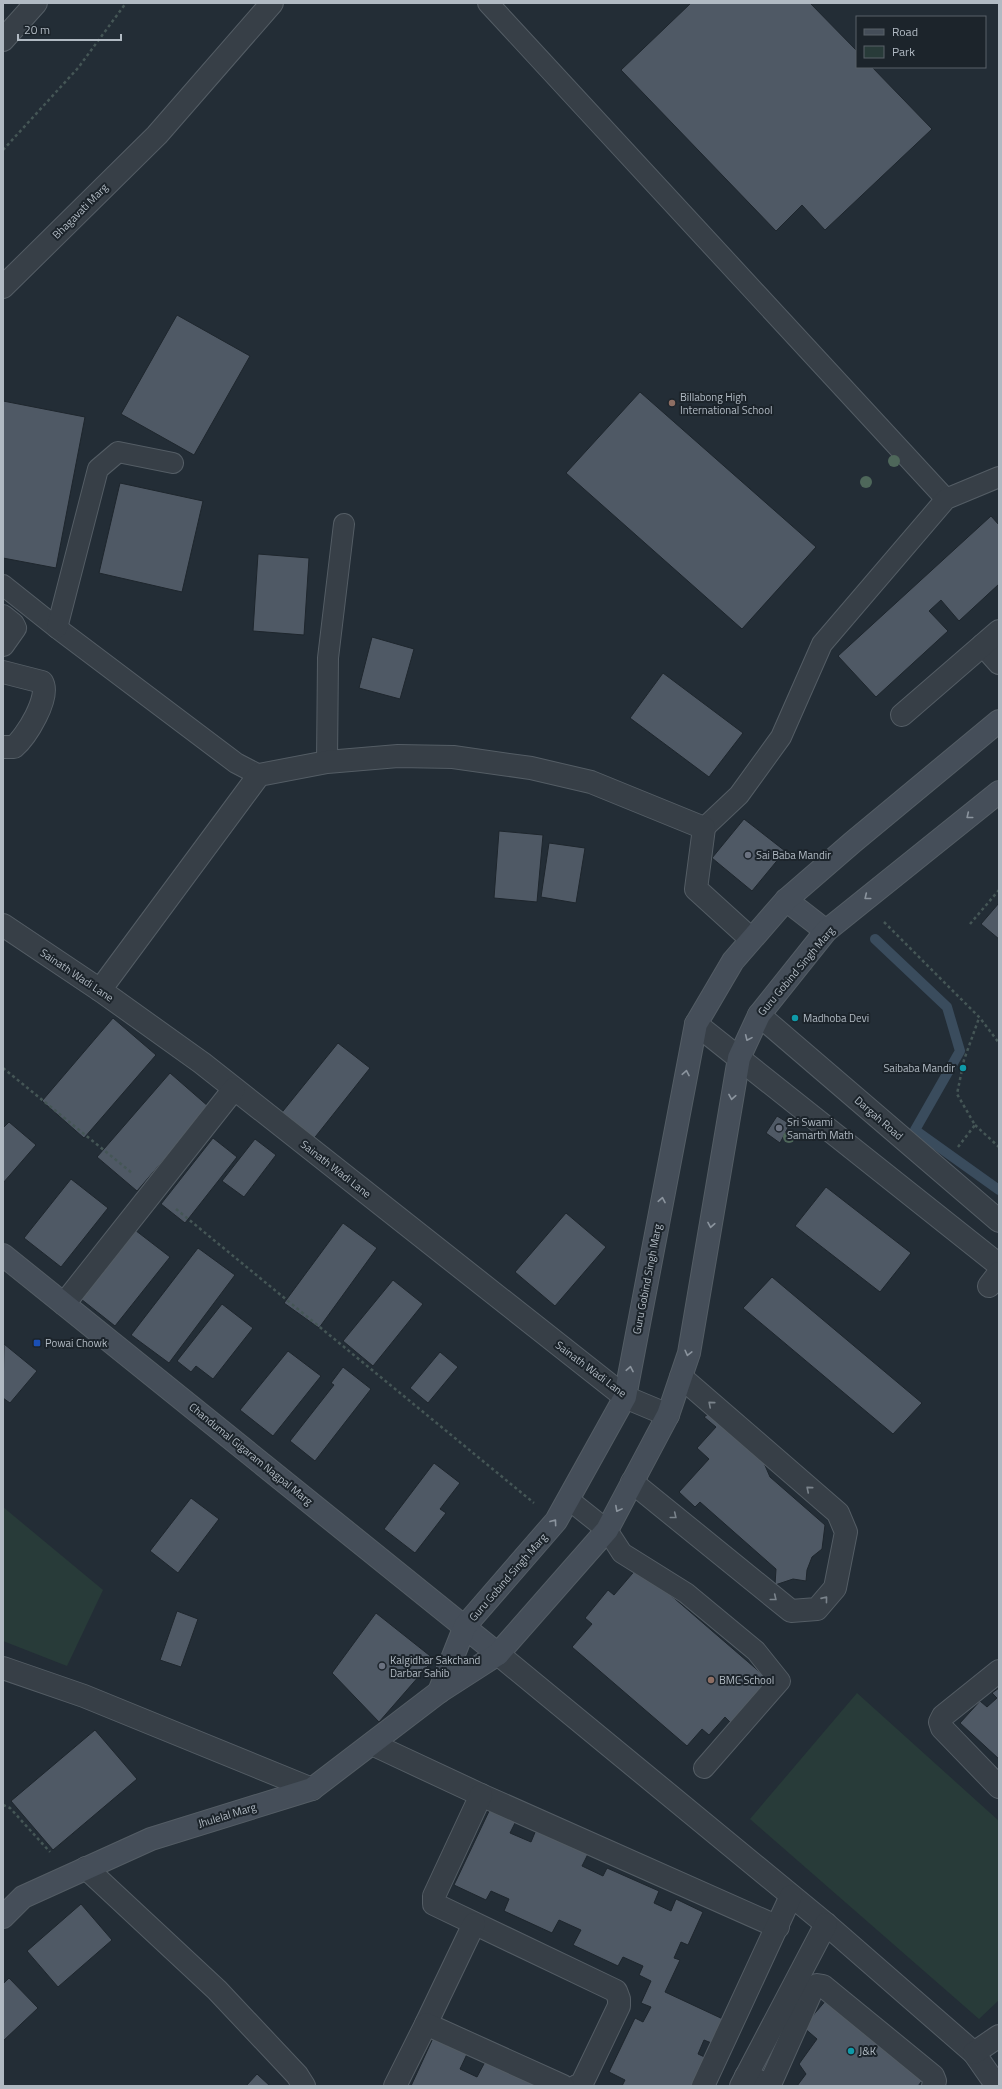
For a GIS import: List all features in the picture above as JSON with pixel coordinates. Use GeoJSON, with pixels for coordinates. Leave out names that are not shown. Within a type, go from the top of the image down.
{"type":"FeatureCollection","features":[{"type":"Feature","properties":{"kind":"street"},"geometry":{"type":"LineString","coordinates":[[3,40],[36,3]]}},
{"type":"Feature","properties":{"kind":"street","name":"Bhagavati Marg"},"geometry":{"type":"LineString","coordinates":[[3,287],[157,135],[272,3]]}},
{"type":"Feature","properties":{"kind":"street"},"geometry":{"type":"LineString","coordinates":[[3,616],[13,624],[15,628],[3,645]]}},
{"type":"Feature","properties":{"kind":"street"},"geometry":{"type":"LineString","coordinates":[[902,715],[999,631]]}},
{"type":"Feature","properties":{"kind":"street"},"geometry":{"type":"LineString","coordinates":[[983,645],[999,663]]}},
{"type":"Feature","properties":{"kind":"street"},"geometry":{"type":"LineString","coordinates":[[3,672],[42,682],[45,687],[44,700],[21,741],[14,747],[3,747]]}},
{"type":"Feature","properties":{"kind":"street","name":"Guru Gobind Singh Marg"},"geometry":{"type":"LineString","coordinates":[[439,1692],[465,1626],[556,1521],[625,1396],[696,1024],[732,961],[786,900],[853,842],[999,721]]}},
{"type":"Feature","properties":{"kind":"street"},"geometry":{"type":"LineString","coordinates":[[100,990],[259,775],[327,762],[398,756],[453,757],[531,768],[591,782],[704,828],[696,889],[751,938]]}},
{"type":"Feature","properties":{"kind":"street","name":"Guru Gobind Singh Marg"},"geometry":{"type":"LineString","coordinates":[[439,1692],[498,1654],[607,1530],[668,1415],[689,1352],[739,1058],[758,1014],[826,931],[999,792]]}},
{"type":"Feature","properties":{"kind":"street"},"geometry":{"type":"LineString","coordinates":[[786,900],[826,931]]}},
{"type":"Feature","properties":{"kind":"street","name":"Sainath Wadi Lane"},"geometry":{"type":"LineString","coordinates":[[3,925],[100,990],[234,1089],[625,1396],[668,1415]]}},
{"type":"Feature","properties":{"kind":"street","name":"Dargah Road"},"geometry":{"type":"LineString","coordinates":[[758,1014],[999,1221]]}},
{"type":"Feature","properties":{"kind":"street"},"geometry":{"type":"LineString","coordinates":[[696,1024],[999,1265]]}},
{"type":"Feature","properties":{"kind":"street"},"geometry":{"type":"LineString","coordinates":[[64,1304],[234,1089]]}},
{"type":"Feature","properties":{"kind":"street","name":"Chandumal Gigaram Nagpal Marg"},"geometry":{"type":"LineString","coordinates":[[3,1255],[498,1654]]}},
{"type":"Feature","properties":{"kind":"street"},"geometry":{"type":"LineString","coordinates":[[632,1482],[791,1611],[817,1610],[835,1588],[846,1532],[838,1513],[681,1377]]}},
{"type":"Feature","properties":{"kind":"street"},"geometry":{"type":"LineString","coordinates":[[498,1654],[826,1924],[974,2052],[997,2086]]}},
{"type":"Feature","properties":{"kind":"street"},"geometry":{"type":"LineString","coordinates":[[3,1668],[84,1696],[312,1789]]}},
{"type":"Feature","properties":{"kind":"street"},"geometry":{"type":"LineString","coordinates":[[999,1671],[944,1716],[940,1722],[942,1728],[999,1787]]}},
{"type":"Feature","properties":{"kind":"street","name":"Jhulelal Marg"},"geometry":{"type":"LineString","coordinates":[[3,1917],[23,1897],[151,1839],[312,1789],[439,1692]]}},
{"type":"Feature","properties":{"kind":"street"},"geometry":{"type":"LineString","coordinates":[[372,1744],[481,1795],[778,1927]]}},
{"type":"Feature","properties":{"kind":"street"},"geometry":{"type":"LineString","coordinates":[[481,1795],[434,1904],[616,1991],[619,1998],[619,2006],[581,2085],[577,2086]]}},
{"type":"Feature","properties":{"kind":"street"},"geometry":{"type":"LineString","coordinates":[[79,1871],[217,1990],[297,2075],[304,2086]]}},
{"type":"Feature","properties":{"kind":"street"},"geometry":{"type":"LineString","coordinates":[[704,2086],[791,1896]]}},
{"type":"Feature","properties":{"kind":"street"},"geometry":{"type":"LineString","coordinates":[[395,2086],[474,1924]]}},
{"type":"Feature","properties":{"kind":"street"},"geometry":{"type":"LineString","coordinates":[[826,1924],[744,2081],[766,2084],[771,2082],[813,1988],[817,1985],[823,1986],[934,2076],[935,2081],[933,2086]]}},
{"type":"Feature","properties":{"kind":"street"},"geometry":{"type":"LineString","coordinates":[[426,2024],[563,2086]]}},
{"type":"Feature","properties":{"kind":"street"},"geometry":{"type":"LineString","coordinates":[[974,2052],[999,2036]]}},
{"type":"Feature","properties":{"kind":"lane"},"geometry":{"type":"LineString","coordinates":[[488,3],[946,499]]}},
{"type":"Feature","properties":{"kind":"lane"},"geometry":{"type":"LineString","coordinates":[[57,628],[98,469],[118,452],[173,463]]}},
{"type":"Feature","properties":{"kind":"lane"},"geometry":{"type":"LineString","coordinates":[[704,828],[739,796],[781,737],[822,644],[946,499],[999,477]]}},
{"type":"Feature","properties":{"kind":"lane"},"geometry":{"type":"LineString","coordinates":[[327,762],[328,658],[344,524]]}},
{"type":"Feature","properties":{"kind":"lane"},"geometry":{"type":"LineString","coordinates":[[3,585],[57,628],[236,763],[259,775]]}},
{"type":"Feature","properties":{"kind":"lane"},"geometry":{"type":"LineString","coordinates":[[568,1499],[607,1530],[622,1553],[686,1593],[756,1651],[780,1681],[704,1768]]}},
{"type":"Feature","properties":{"kind":"path"},"geometry":{"type":"LineString","coordinates":[[3,150],[78,68],[126,3]]}},
{"type":"Feature","properties":{"kind":"path"},"geometry":{"type":"LineString","coordinates":[[970,924],[999,890]]}},
{"type":"Feature","properties":{"kind":"path"},"geometry":{"type":"LineString","coordinates":[[862,901],[980,1018],[999,1043]]}},
{"type":"Feature","properties":{"kind":"path"},"geometry":{"type":"LineString","coordinates":[[980,1018],[964,1060],[957,1094],[975,1125],[999,1147]]}},
{"type":"Feature","properties":{"kind":"path"},"geometry":{"type":"LineString","coordinates":[[3,1068],[556,1521]]}},
{"type":"Feature","properties":{"kind":"path"},"geometry":{"type":"LineString","coordinates":[[940,1171],[975,1125]]}},
{"type":"Feature","properties":{"kind":"path"},"geometry":{"type":"LineString","coordinates":[[3,1805],[10,1808],[79,1871]]}},
{"type":"Feature","properties":{"kind":"green space"},"geometry":{"type":"Polygon","coordinates":[[[3,1507],[103,1590],[67,1666],[3,1641],[3,1507]]]}},
{"type":"Feature","properties":{"kind":"green space"},"geometry":{"type":"Polygon","coordinates":[[[857,1693],[999,1821],[999,2000],[979,2019],[750,1819],[857,1693]]]}},
{"type":"Feature","properties":{"kind":"building"},"geometry":{"type":"Polygon","coordinates":[[[691,3],[810,3],[856,50],[856,68],[873,68],[932,129],[825,230],[802,205],[776,231],[621,70],[691,3]]]}},
{"type":"Feature","properties":{"kind":"building"},"geometry":{"type":"Polygon","coordinates":[[[177,315],[250,356],[194,455],[121,414],[177,315]]]}},
{"type":"Feature","properties":{"kind":"building"},"geometry":{"type":"Polygon","coordinates":[[[640,392],[816,547],[742,629],[566,473],[640,392]]]}},
{"type":"Feature","properties":{"kind":"building"},"geometry":{"type":"Polygon","coordinates":[[[3,401],[85,417],[56,568],[3,558],[3,401]]]}},
{"type":"Feature","properties":{"kind":"building"},"geometry":{"type":"Polygon","coordinates":[[[120,483],[203,501],[182,592],[99,573],[120,483]]]}},
{"type":"Feature","properties":{"kind":"building"},"geometry":{"type":"Polygon","coordinates":[[[991,516],[999,525],[999,584],[959,621],[941,600],[929,611],[948,631],[876,697],[838,656],[991,516]]]}},
{"type":"Feature","properties":{"kind":"building"},"geometry":{"type":"Polygon","coordinates":[[[258,554],[309,558],[304,635],[253,631],[258,554]]]}},
{"type":"Feature","properties":{"kind":"building"},"geometry":{"type":"Polygon","coordinates":[[[372,637],[414,649],[400,699],[359,688],[372,637]]]}},
{"type":"Feature","properties":{"kind":"building"},"geometry":{"type":"Polygon","coordinates":[[[663,673],[743,733],[709,777],[630,718],[663,673]]]}},
{"type":"Feature","properties":{"kind":"building","name":"Sai Baba Mandir"},"geometry":{"type":"Polygon","coordinates":[[[744,819],[785,851],[752,891],[712,858],[744,819]]]}},
{"type":"Feature","properties":{"kind":"building"},"geometry":{"type":"Polygon","coordinates":[[[499,831],[543,835],[537,902],[494,898],[499,831]]]}},
{"type":"Feature","properties":{"kind":"building"},"geometry":{"type":"Polygon","coordinates":[[[549,843],[585,848],[576,903],[541,897],[549,843]]]}},
{"type":"Feature","properties":{"kind":"building"},"geometry":{"type":"Polygon","coordinates":[[[999,903],[999,939],[981,924],[999,903]]]}},
{"type":"Feature","properties":{"kind":"building"},"geometry":{"type":"Polygon","coordinates":[[[113,1018],[156,1055],[84,1138],[42,1101],[113,1018]]]}},
{"type":"Feature","properties":{"kind":"building"},"geometry":{"type":"Polygon","coordinates":[[[338,1043],[370,1068],[312,1141],[279,1116],[338,1043]]]}},
{"type":"Feature","properties":{"kind":"building"},"geometry":{"type":"Polygon","coordinates":[[[170,1073],[209,1107],[137,1191],[97,1157],[170,1073]]]}},
{"type":"Feature","properties":{"kind":"building","name":"Sri Swami Samarth Math"},"geometry":{"type":"Polygon","coordinates":[[[777,1116],[790,1124],[780,1143],[766,1133],[777,1116]]]}},
{"type":"Feature","properties":{"kind":"building"},"geometry":{"type":"Polygon","coordinates":[[[9,1122],[36,1145],[3,1183],[3,1128],[9,1122]]]}},
{"type":"Feature","properties":{"kind":"building"},"geometry":{"type":"Polygon","coordinates":[[[213,1138],[237,1157],[185,1223],[161,1204],[213,1138]]]}},
{"type":"Feature","properties":{"kind":"building"},"geometry":{"type":"Polygon","coordinates":[[[255,1139],[276,1155],[244,1197],[222,1181],[255,1139]]]}},
{"type":"Feature","properties":{"kind":"building"},"geometry":{"type":"Polygon","coordinates":[[[71,1179],[108,1208],[61,1267],[24,1238],[71,1179]]]}},
{"type":"Feature","properties":{"kind":"building"},"geometry":{"type":"Polygon","coordinates":[[[826,1187],[911,1253],[880,1292],[795,1226],[826,1187]]]}},
{"type":"Feature","properties":{"kind":"building"},"geometry":{"type":"Polygon","coordinates":[[[566,1213],[606,1247],[555,1306],[515,1272],[566,1213]]]}},
{"type":"Feature","properties":{"kind":"building"},"geometry":{"type":"Polygon","coordinates":[[[343,1223],[377,1248],[319,1328],[284,1303],[343,1223]]]}},
{"type":"Feature","properties":{"kind":"building"},"geometry":{"type":"Polygon","coordinates":[[[135,1230],[170,1257],[115,1326],[81,1299],[135,1230]]]}},
{"type":"Feature","properties":{"kind":"building"},"geometry":{"type":"Polygon","coordinates":[[[198,1248],[235,1275],[169,1363],[131,1335],[198,1248]]]}},
{"type":"Feature","properties":{"kind":"building"},"geometry":{"type":"Polygon","coordinates":[[[772,1277],[922,1403],[893,1434],[743,1308],[772,1277]]]}},
{"type":"Feature","properties":{"kind":"building"},"geometry":{"type":"Polygon","coordinates":[[[393,1280],[423,1304],[373,1366],[343,1341],[393,1280]]]}},
{"type":"Feature","properties":{"kind":"building"},"geometry":{"type":"Polygon","coordinates":[[[222,1304],[253,1328],[213,1379],[196,1366],[191,1372],[177,1361],[222,1304]]]}},
{"type":"Feature","properties":{"kind":"building"},"geometry":{"type":"Polygon","coordinates":[[[4,1344],[37,1371],[10,1403],[3,1398],[4,1344]]]}},
{"type":"Feature","properties":{"kind":"building"},"geometry":{"type":"Polygon","coordinates":[[[288,1351],[321,1376],[273,1436],[240,1410],[288,1351]]]}},
{"type":"Feature","properties":{"kind":"building"},"geometry":{"type":"Polygon","coordinates":[[[440,1352],[458,1367],[428,1403],[410,1388],[440,1352]]]}},
{"type":"Feature","properties":{"kind":"building"},"geometry":{"type":"Polygon","coordinates":[[[343,1367],[371,1389],[315,1461],[290,1441],[334,1385],[331,1383],[343,1367]]]}},
{"type":"Feature","properties":{"kind":"building"},"geometry":{"type":"Polygon","coordinates":[[[711,1412],[764,1463],[770,1477],[825,1525],[822,1549],[812,1557],[807,1570],[806,1581],[793,1579],[775,1585],[776,1569],[700,1502],[695,1507],[679,1492],[709,1459],[697,1448],[716,1427],[704,1417],[711,1412]]]}},
{"type":"Feature","properties":{"kind":"building"},"geometry":{"type":"Polygon","coordinates":[[[434,1463],[460,1483],[440,1509],[446,1513],[415,1553],[384,1529],[434,1463]]]}},
{"type":"Feature","properties":{"kind":"building"},"geometry":{"type":"Polygon","coordinates":[[[191,1498],[219,1519],[178,1573],[150,1551],[191,1498]]]}},
{"type":"Feature","properties":{"kind":"building"},"geometry":{"type":"Polygon","coordinates":[[[638,1567],[769,1680],[731,1723],[725,1717],[709,1735],[702,1729],[687,1746],[572,1647],[592,1624],[585,1618],[608,1590],[614,1595],[638,1567]]]}},
{"type":"Feature","properties":{"kind":"building"},"geometry":{"type":"Polygon","coordinates":[[[177,1611],[198,1619],[181,1667],[160,1660],[177,1611]]]}},
{"type":"Feature","properties":{"kind":"building","name":"Kalgidhar Sakchand Darbar Sahib"},"geometry":{"type":"Polygon","coordinates":[[[376,1613],[434,1659],[379,1722],[332,1673],[376,1613]]]}},
{"type":"Feature","properties":{"kind":"building"},"geometry":{"type":"Polygon","coordinates":[[[999,1688],[999,1759],[960,1723],[980,1701],[987,1707],[997,1698],[992,1693],[999,1688]]]}},
{"type":"Feature","properties":{"kind":"building"},"geometry":{"type":"Polygon","coordinates":[[[95,1730],[137,1779],[53,1850],[11,1801],[95,1730]]]}},
{"type":"Feature","properties":{"kind":"building"},"geometry":{"type":"Polygon","coordinates":[[[491,1807],[517,1819],[510,1833],[531,1842],[536,1830],[588,1854],[582,1866],[603,1876],[607,1868],[659,1891],[654,1903],[671,1911],[676,1899],[703,1912],[688,1945],[681,1942],[674,1958],[680,1960],[665,1992],[725,2020],[714,2044],[704,2040],[698,2054],[709,2059],[696,2086],[622,2086],[625,2080],[609,2072],[635,2018],[643,2022],[651,2007],[641,2003],[651,1981],[639,1975],[643,1966],[623,1957],[618,1966],[573,1945],[581,1930],[559,1920],[552,1933],[504,1911],[509,1899],[491,1891],[486,1900],[454,1885],[491,1807]]]}},
{"type":"Feature","properties":{"kind":"building"},"geometry":{"type":"Polygon","coordinates":[[[81,1904],[112,1940],[58,1987],[27,1951],[81,1904]]]}},
{"type":"Feature","properties":{"kind":"building"},"geometry":{"type":"Polygon","coordinates":[[[9,1978],[38,2008],[3,2041],[3,1984],[9,1978]]]}},
{"type":"Feature","properties":{"kind":"building","name":"J&K"},"geometry":{"type":"Polygon","coordinates":[[[828,1998],[925,2077],[918,2086],[797,2086],[806,2074],[799,2064],[817,2039],[803,2027],[828,1998]]]}},
{"type":"Feature","properties":{"kind":"building"},"geometry":{"type":"Polygon","coordinates":[[[434,2036],[468,2052],[460,2069],[477,2077],[486,2060],[541,2086],[411,2086],[434,2036]]]}},
{"type":"Feature","properties":{"kind":"building"},"geometry":{"type":"Polygon","coordinates":[[[257,2074],[270,2086],[246,2086],[257,2074]]]}},
{"type":"Feature","properties":{"kind":"waterway"},"geometry":{"type":"LineString","coordinates":[[875,939],[947,1007],[960,1051],[915,1130],[999,1190]]}},
{"type":"Feature","properties":{"kind":"place","name":"Billabong High International School"},"geometry":{"type":"Point","coordinates":[672,403]}},
{"type":"Feature","properties":{"kind":"place","name":"Sai Baba Mandir"},"geometry":{"type":"Point","coordinates":[748,855]}},
{"type":"Feature","properties":{"kind":"place","name":"Madhoba Devi"},"geometry":{"type":"Point","coordinates":[795,1018]}},
{"type":"Feature","properties":{"kind":"place","name":"Saibaba Mandir"},"geometry":{"type":"Point","coordinates":[963,1068]}},
{"type":"Feature","properties":{"kind":"place","name":"Sri Swami Samarth Math"},"geometry":{"type":"Point","coordinates":[779,1128]}},
{"type":"Feature","properties":{"kind":"place","name":"Powai Chowk"},"geometry":{"type":"Point","coordinates":[37,1343]}},
{"type":"Feature","properties":{"kind":"place","name":"Kalgidhar Sakchand Darbar Sahib"},"geometry":{"type":"Point","coordinates":[382,1666]}},
{"type":"Feature","properties":{"kind":"place","name":"BMC School"},"geometry":{"type":"Point","coordinates":[711,1680]}},
{"type":"Feature","properties":{"kind":"place","name":"J&K"},"geometry":{"type":"Point","coordinates":[851,2051]}}]}
